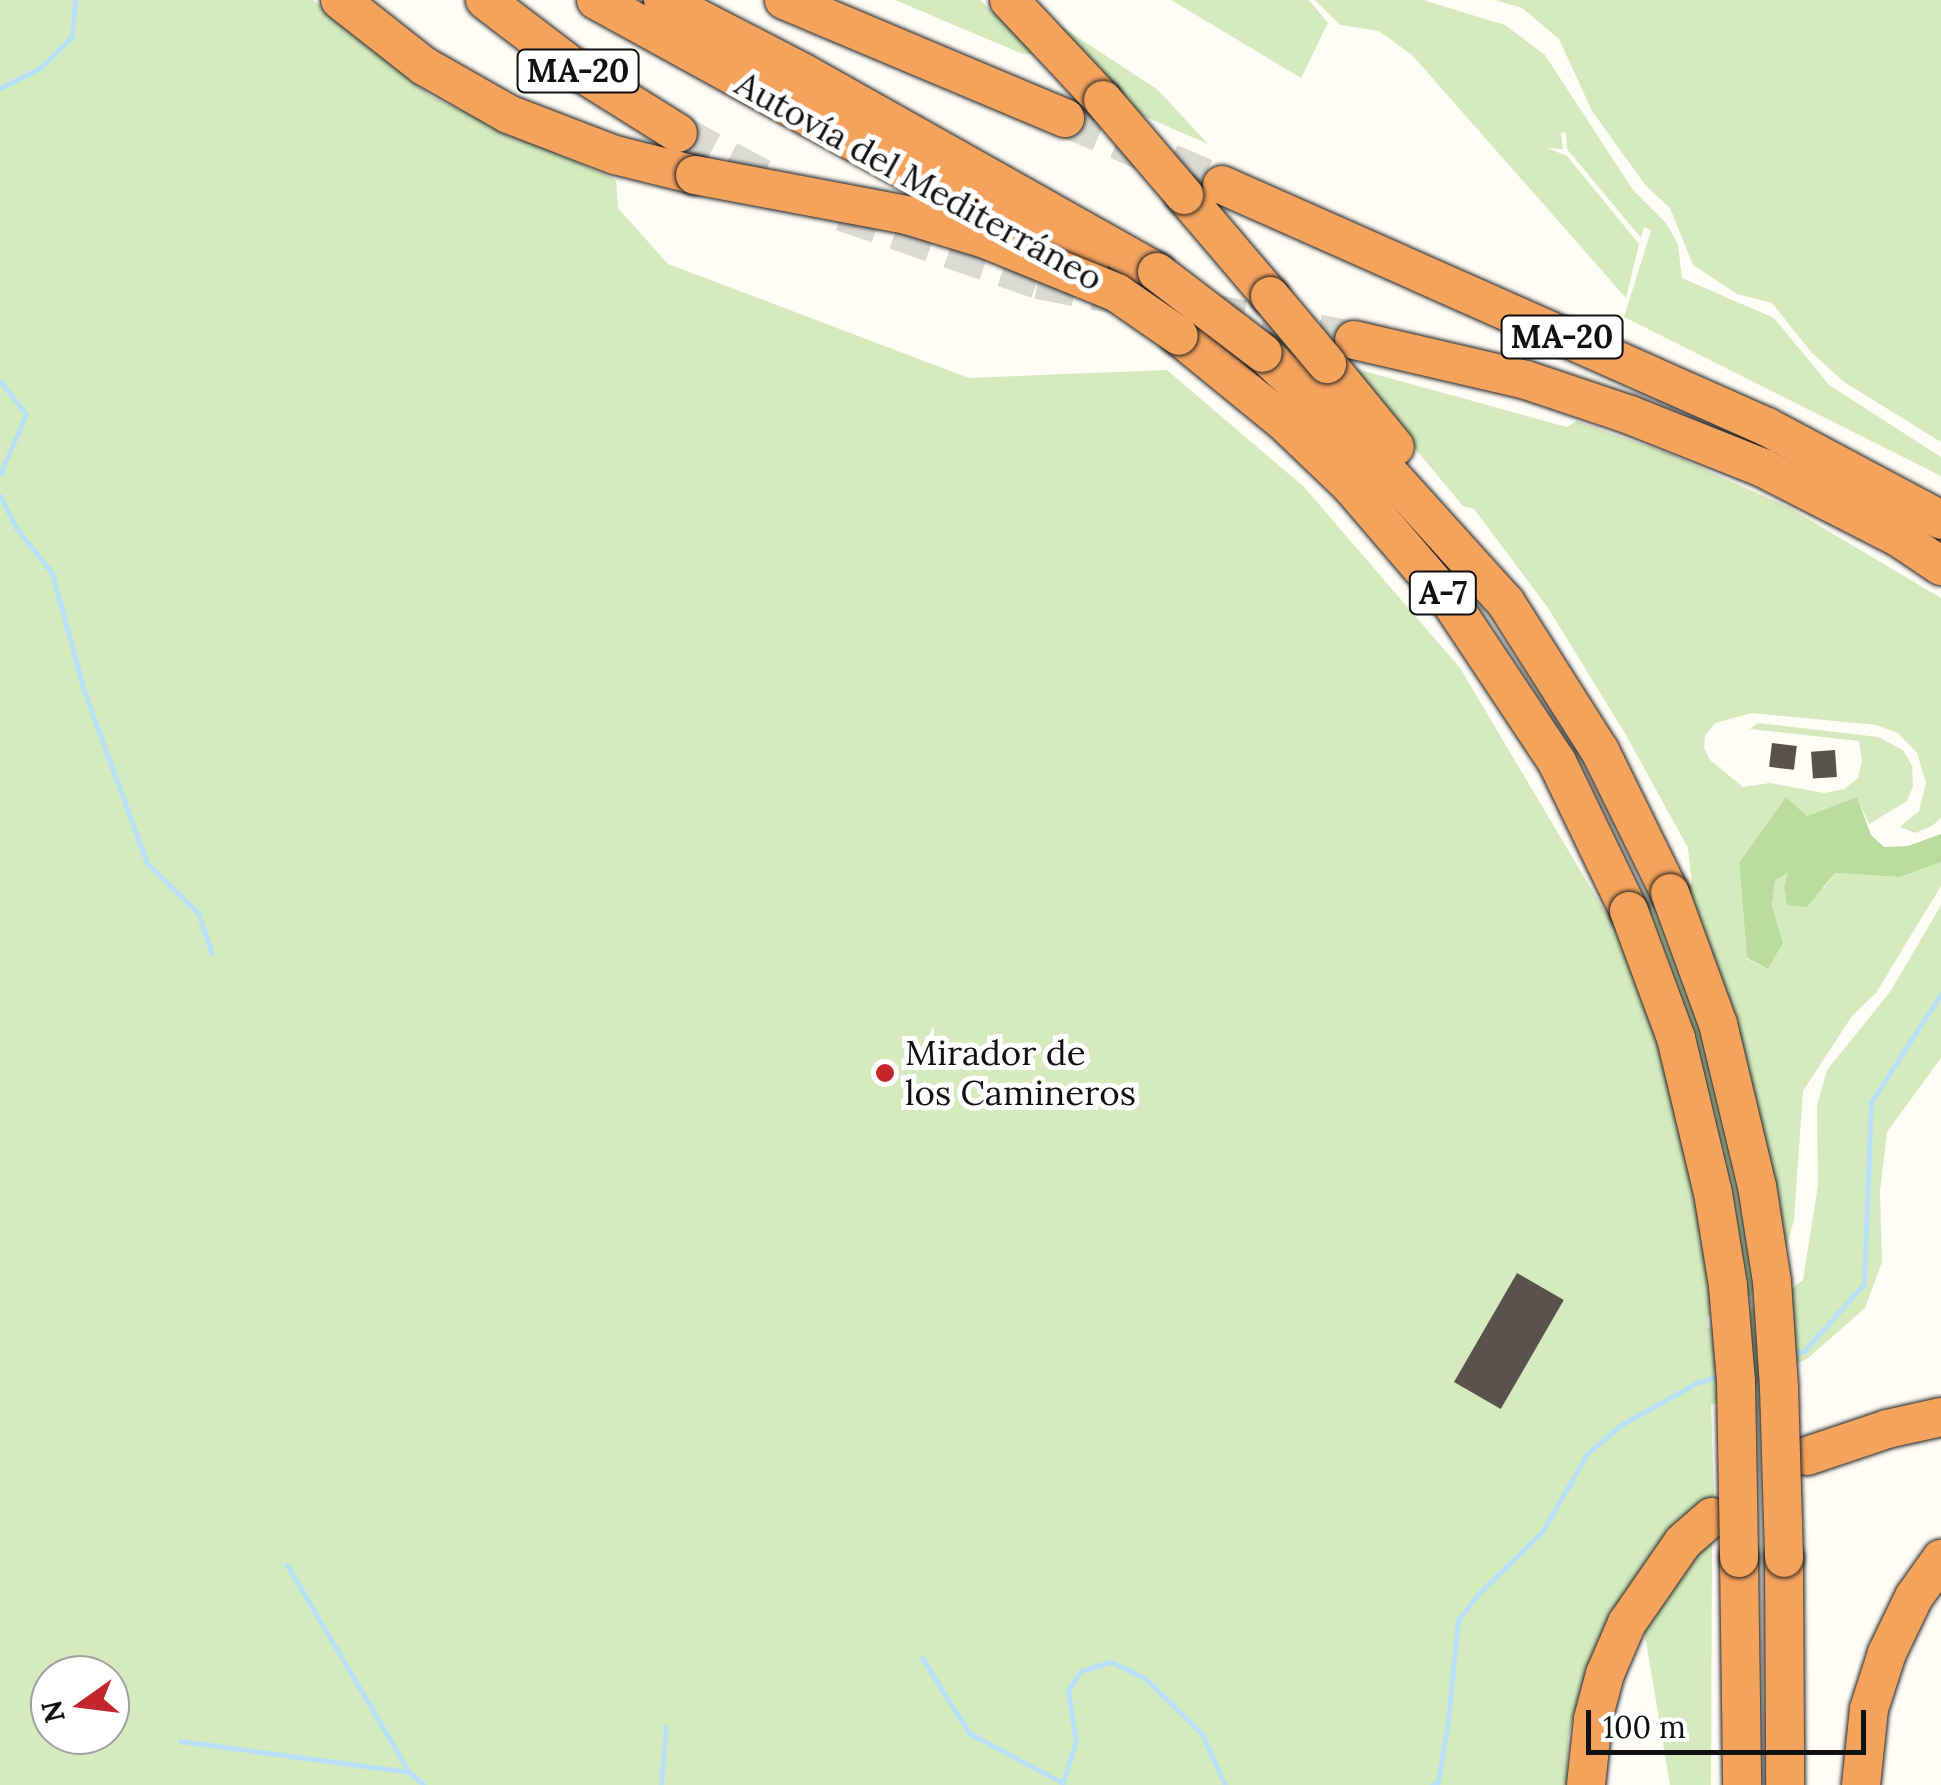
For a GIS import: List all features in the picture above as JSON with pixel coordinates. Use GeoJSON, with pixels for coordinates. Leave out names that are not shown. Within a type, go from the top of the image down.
{"type":"FeatureCollection","features":[{"type":"Feature","properties":{"kind":"highway"},"geometry":{"type":"LineString","coordinates":[[340,0],[424,66],[508,114],[615,156],[907,215],[985,239],[1118,293]]}},
{"type":"Feature","properties":{"kind":"highway","name":"MA-20"},"geometry":{"type":"LineString","coordinates":[[485,0],[577,70],[678,133]]}},
{"type":"Feature","properties":{"kind":"highway","name":"Autovía del Mediterráneo"},"geometry":{"type":"LineString","coordinates":[[596,0],[802,116],[1063,253],[1179,336],[1283,421],[1338,473],[1452,604],[1557,762],[1629,911],[1676,1038],[1714,1193],[1728,1286],[1736,1381],[1742,1785]]}},
{"type":"Feature","properties":{"kind":"highway","name":"Autovía del Mediterráneo"},"geometry":{"type":"LineString","coordinates":[[663,0],[802,72],[1157,272],[1263,353],[1368,449],[1506,603],[1600,752],[1670,893],[1718,1024],[1757,1186],[1772,1282],[1779,1387],[1785,1785]]}},
{"type":"Feature","properties":{"kind":"highway"},"geometry":{"type":"LineString","coordinates":[[784,0],[1065,118]]}},
{"type":"Feature","properties":{"kind":"highway"},"geometry":{"type":"LineString","coordinates":[[829,0],[889,30],[921,56]]}},
{"type":"Feature","properties":{"kind":"highway"},"geometry":{"type":"LineString","coordinates":[[1008,0],[1103,100],[1270,296],[1341,352],[1486,560],[1506,603]]}},
{"type":"Feature","properties":{"kind":"highway","name":"MA-20"},"geometry":{"type":"LineString","coordinates":[[1222,186],[1767,427],[1941,520]]}},
{"type":"Feature","properties":{"kind":"highway","name":"MA-20"},"geometry":{"type":"LineString","coordinates":[[1341,352],[1526,380],[1630,415],[1763,468],[1898,537],[1941,566]]}},
{"type":"Feature","properties":{"kind":"highway"},"geometry":{"type":"LineString","coordinates":[[1808,1456],[1887,1429],[1941,1417]]}},
{"type":"Feature","properties":{"kind":"highway"},"geometry":{"type":"LineString","coordinates":[[1586,1785],[1592,1719],[1605,1674],[1627,1623],[1684,1542],[1712,1517]]}},
{"type":"Feature","properties":{"kind":"highway"},"geometry":{"type":"LineString","coordinates":[[1860,1785],[1869,1709],[1888,1653],[1914,1597],[1941,1559]]}},
{"type":"Feature","properties":{"kind":"green space"},"geometry":{"type":"Polygon","coordinates":[[[0,0],[313,0],[432,97],[616,180],[618,208],[668,264],[969,378],[1167,370],[1304,487],[1460,668],[1609,919],[1692,884],[1688,848],[1626,735],[1548,608],[1474,509],[1463,506],[1346,366],[1567,427],[1576,421],[1670,454],[1788,507],[1941,598],[1941,818],[1932,826],[1915,833],[1900,827],[1919,811],[1926,783],[1917,753],[1898,733],[1876,725],[1752,713],[1715,723],[1705,736],[1704,748],[1710,760],[1743,787],[1770,783],[1824,793],[1844,789],[1858,778],[1862,761],[1859,741],[1750,729],[1758,723],[1878,737],[1903,750],[1912,766],[1913,786],[1907,801],[1869,824],[1857,798],[1806,816],[1787,798],[1739,864],[1747,959],[1768,969],[1783,943],[1772,905],[1775,881],[1790,870],[1824,888],[1835,873],[1900,877],[1941,862],[1941,886],[1876,993],[1852,1016],[1803,1091],[1794,1220],[1780,1271],[1759,1291],[1707,1316],[1708,1328],[1776,1299],[1803,1280],[1818,1185],[1817,1106],[1827,1070],[1890,992],[1941,905],[1941,1058],[1887,1132],[1880,1192],[1882,1262],[1865,1308],[1807,1359],[1711,1405],[1714,1495],[1664,1546],[1629,1592],[1587,1667],[1568,1737],[1567,1785],[0,1785],[0,0]]]}},
{"type":"Feature","properties":{"kind":"green space"},"geometry":{"type":"Polygon","coordinates":[[[895,0],[980,0],[1039,54],[1023,54],[895,0]]]}},
{"type":"Feature","properties":{"kind":"green space"},"geometry":{"type":"Polygon","coordinates":[[[1171,0],[1309,0],[1328,23],[1301,78],[1171,0]]]}},
{"type":"Feature","properties":{"kind":"green space"},"geometry":{"type":"Polygon","coordinates":[[[1315,0],[1423,0],[1505,25],[1545,55],[1633,190],[1666,223],[1678,244],[1682,278],[1774,318],[1829,385],[1941,457],[1941,476],[1624,317],[1651,231],[1644,227],[1641,238],[1567,149],[1566,132],[1561,133],[1563,149],[1547,148],[1567,156],[1639,244],[1626,298],[1413,56],[1379,31],[1340,25],[1315,0]]]}},
{"type":"Feature","properties":{"kind":"green space"},"geometry":{"type":"Polygon","coordinates":[[[1495,0],[1941,0],[1941,442],[1844,382],[1811,352],[1772,303],[1737,294],[1693,265],[1670,208],[1646,186],[1592,111],[1559,39],[1522,8],[1495,0]]]}},
{"type":"Feature","properties":{"kind":"green space"},"geometry":{"type":"Polygon","coordinates":[[[1044,15],[1158,90],[1208,144],[1132,111],[1044,15]]]}},
{"type":"Feature","properties":{"kind":"green space"},"geometry":{"type":"Polygon","coordinates":[[[1786,797],[1807,816],[1857,797],[1871,835],[1884,847],[1908,846],[1941,834],[1941,862],[1900,877],[1835,873],[1807,907],[1787,905],[1784,887],[1788,872],[1775,881],[1772,905],[1783,943],[1768,969],[1747,958],[1739,863],[1786,797]]]}},
{"type":"Feature","properties":{"kind":"green space"},"geometry":{"type":"Polygon","coordinates":[[[1712,1539],[1711,1785],[1670,1785],[1644,1629],[1685,1564],[1712,1539]]]}},
{"type":"Feature","properties":{"kind":"building"},"geometry":{"type":"Polygon","coordinates":[[[1772,743],[1797,746],[1794,770],[1769,767],[1772,743]]]}},
{"type":"Feature","properties":{"kind":"building"},"geometry":{"type":"Polygon","coordinates":[[[1835,750],[1837,777],[1813,779],[1811,752],[1835,750]]]}},
{"type":"Feature","properties":{"kind":"building"},"geometry":{"type":"Polygon","coordinates":[[[1517,1273],[1564,1300],[1501,1409],[1454,1382],[1517,1273]]]}},
{"type":"Feature","properties":{"kind":"waterway"},"geometry":{"type":"LineString","coordinates":[[0,88],[40,68],[72,36],[75,0]]}},
{"type":"Feature","properties":{"kind":"waterway"},"geometry":{"type":"LineString","coordinates":[[0,381],[26,414],[0,474]]}},
{"type":"Feature","properties":{"kind":"waterway"},"geometry":{"type":"LineString","coordinates":[[0,496],[16,528],[52,573],[84,691],[147,863],[198,913],[212,954]]}},
{"type":"Feature","properties":{"kind":"waterway"},"geometry":{"type":"LineString","coordinates":[[1792,1354],[1804,1351],[1864,1284],[1871,1102],[1941,994]]}},
{"type":"Feature","properties":{"kind":"waterway"},"geometry":{"type":"LineString","coordinates":[[1432,1785],[1438,1782],[1448,1722],[1458,1620],[1479,1593],[1542,1532],[1587,1454],[1621,1425],[1696,1383],[1719,1376]]}},
{"type":"Feature","properties":{"kind":"waterway"},"geometry":{"type":"LineString","coordinates":[[287,1565],[409,1772],[424,1785]]}},
{"type":"Feature","properties":{"kind":"waterway"},"geometry":{"type":"LineString","coordinates":[[922,1658],[969,1733],[1063,1783]]}},
{"type":"Feature","properties":{"kind":"waterway"},"geometry":{"type":"LineString","coordinates":[[1062,1785],[1076,1741],[1068,1690],[1081,1671],[1111,1662],[1145,1678],[1202,1734],[1225,1785]]}},
{"type":"Feature","properties":{"kind":"waterway"},"geometry":{"type":"LineString","coordinates":[[661,1785],[666,1727]]}},
{"type":"Feature","properties":{"kind":"waterway"},"geometry":{"type":"LineString","coordinates":[[180,1741],[409,1772]]}},
{"type":"Feature","properties":{"kind":"tunnel"},"geometry":{"type":"LineString","coordinates":[[1065,118],[1222,185]]}},
{"type":"Feature","properties":{"kind":"tunnel"},"geometry":{"type":"LineString","coordinates":[[678,133],[773,184]]}},
{"type":"Feature","properties":{"kind":"tunnel"},"geometry":{"type":"LineString","coordinates":[[842,212],[1038,280],[1354,340]]}},
{"type":"Feature","properties":{"kind":"place","name":"Mirador de los Camineros"},"geometry":{"type":"Point","coordinates":[885,1073]}}]}
